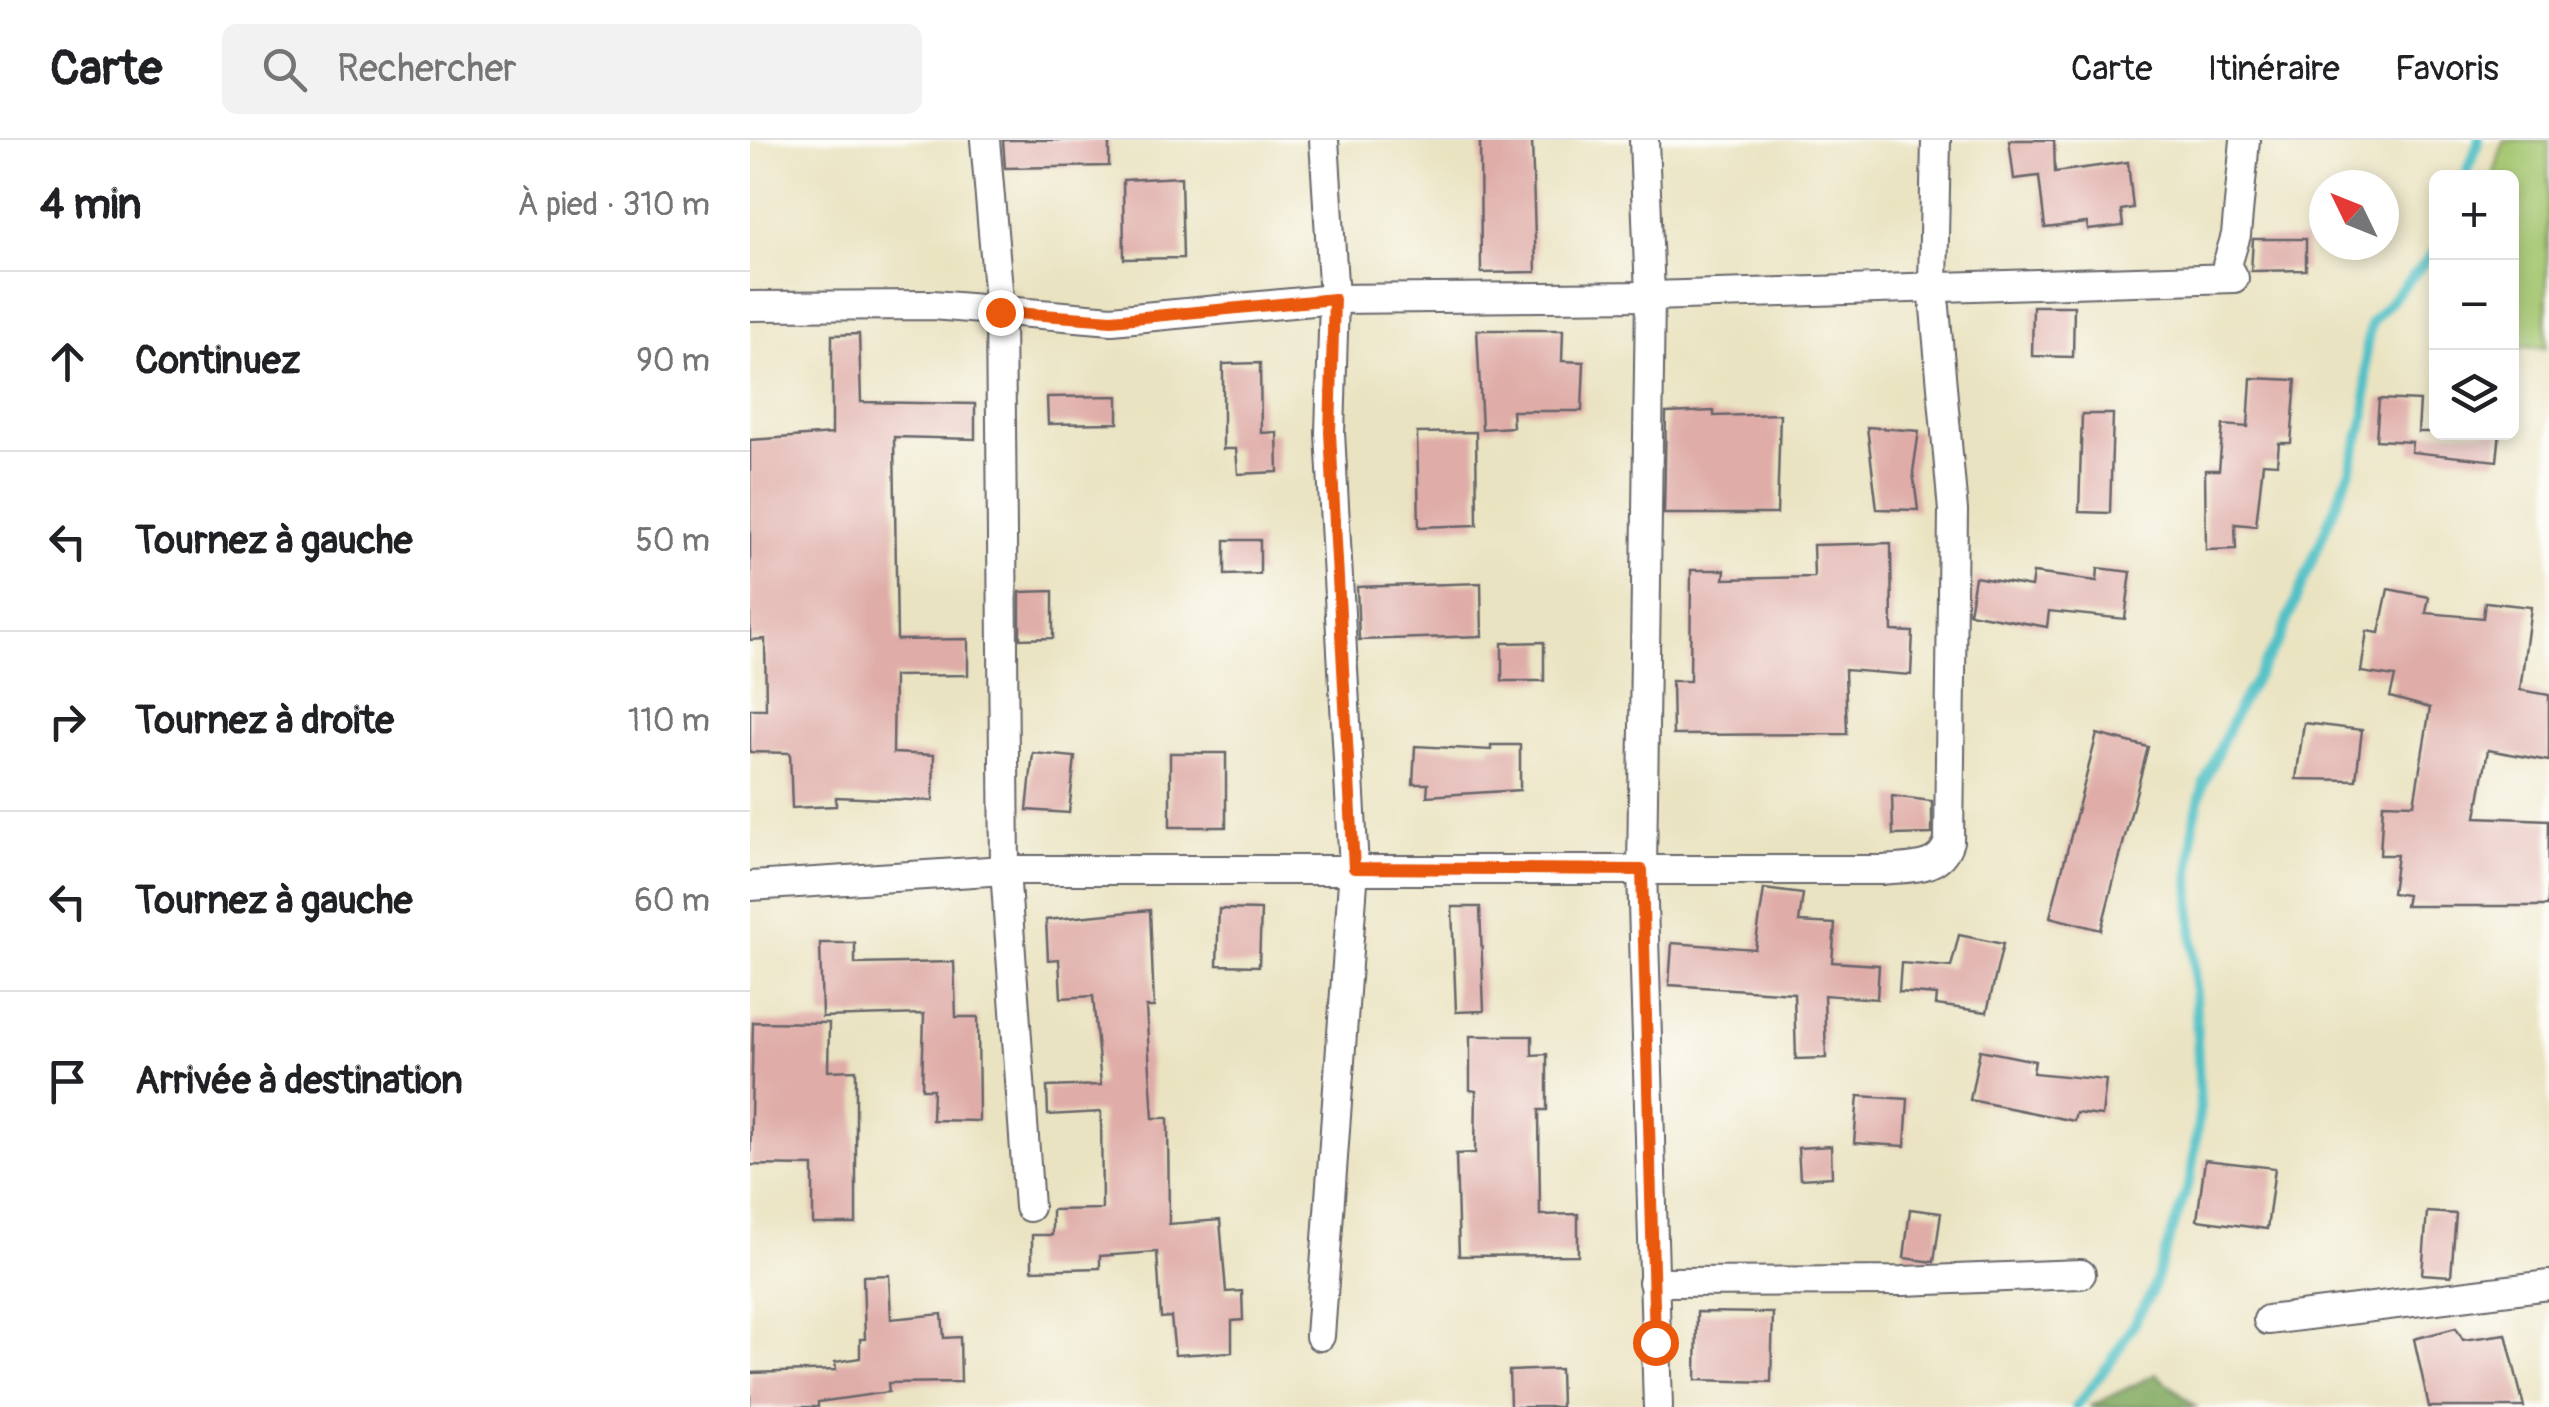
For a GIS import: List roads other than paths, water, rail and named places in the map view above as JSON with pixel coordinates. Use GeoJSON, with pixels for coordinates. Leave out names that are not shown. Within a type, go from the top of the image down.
{"type":"FeatureCollection","features":[{"type":"Feature","properties":{"kind":"street"},"geometry":{"type":"LineString","coordinates":[[984,140],[1000,312],[1004,870],[1030,1208]]}},
{"type":"Feature","properties":{"kind":"street"},"geometry":{"type":"LineString","coordinates":[[1320,1336],[1354,868],[1330,433],[1334,299],[1324,140]]}},
{"type":"Feature","properties":{"kind":"street"},"geometry":{"type":"LineString","coordinates":[[1644,140],[1650,296],[1642,870],[1658,1407]]}},
{"type":"Feature","properties":{"kind":"street"},"geometry":{"type":"LineString","coordinates":[[750,886],[1004,870],[1882,870],[1933,864],[1944,856],[1949,840],[1952,511],[1934,285],[1936,140]]}},
{"type":"Feature","properties":{"kind":"street"},"geometry":{"type":"LineString","coordinates":[[750,306],[934,305],[1112,320],[1334,299],[1650,296],[2234,278],[2226,264],[2236,235],[2245,140]]}},
{"type":"Feature","properties":{"kind":"street"},"geometry":{"type":"LineString","coordinates":[[1653,1282],[1903,1281],[2080,1274]]}},
{"type":"Feature","properties":{"kind":"street"},"geometry":{"type":"LineString","coordinates":[[2268,1320],[2549,1285]]}},
{"type":"Feature","properties":{"kind":"waterway"},"geometry":{"type":"LineString","coordinates":[[2468,170],[2479,140]]}},
{"type":"Feature","properties":{"kind":"waterway"},"geometry":{"type":"LineString","coordinates":[[2076,1407],[2112,1360],[2151,1294],[2191,1177],[2200,1107],[2190,876],[2194,820],[2204,783],[2238,708],[2279,640],[2350,470],[2366,414],[2366,350],[2371,323],[2429,258]]}}]}
